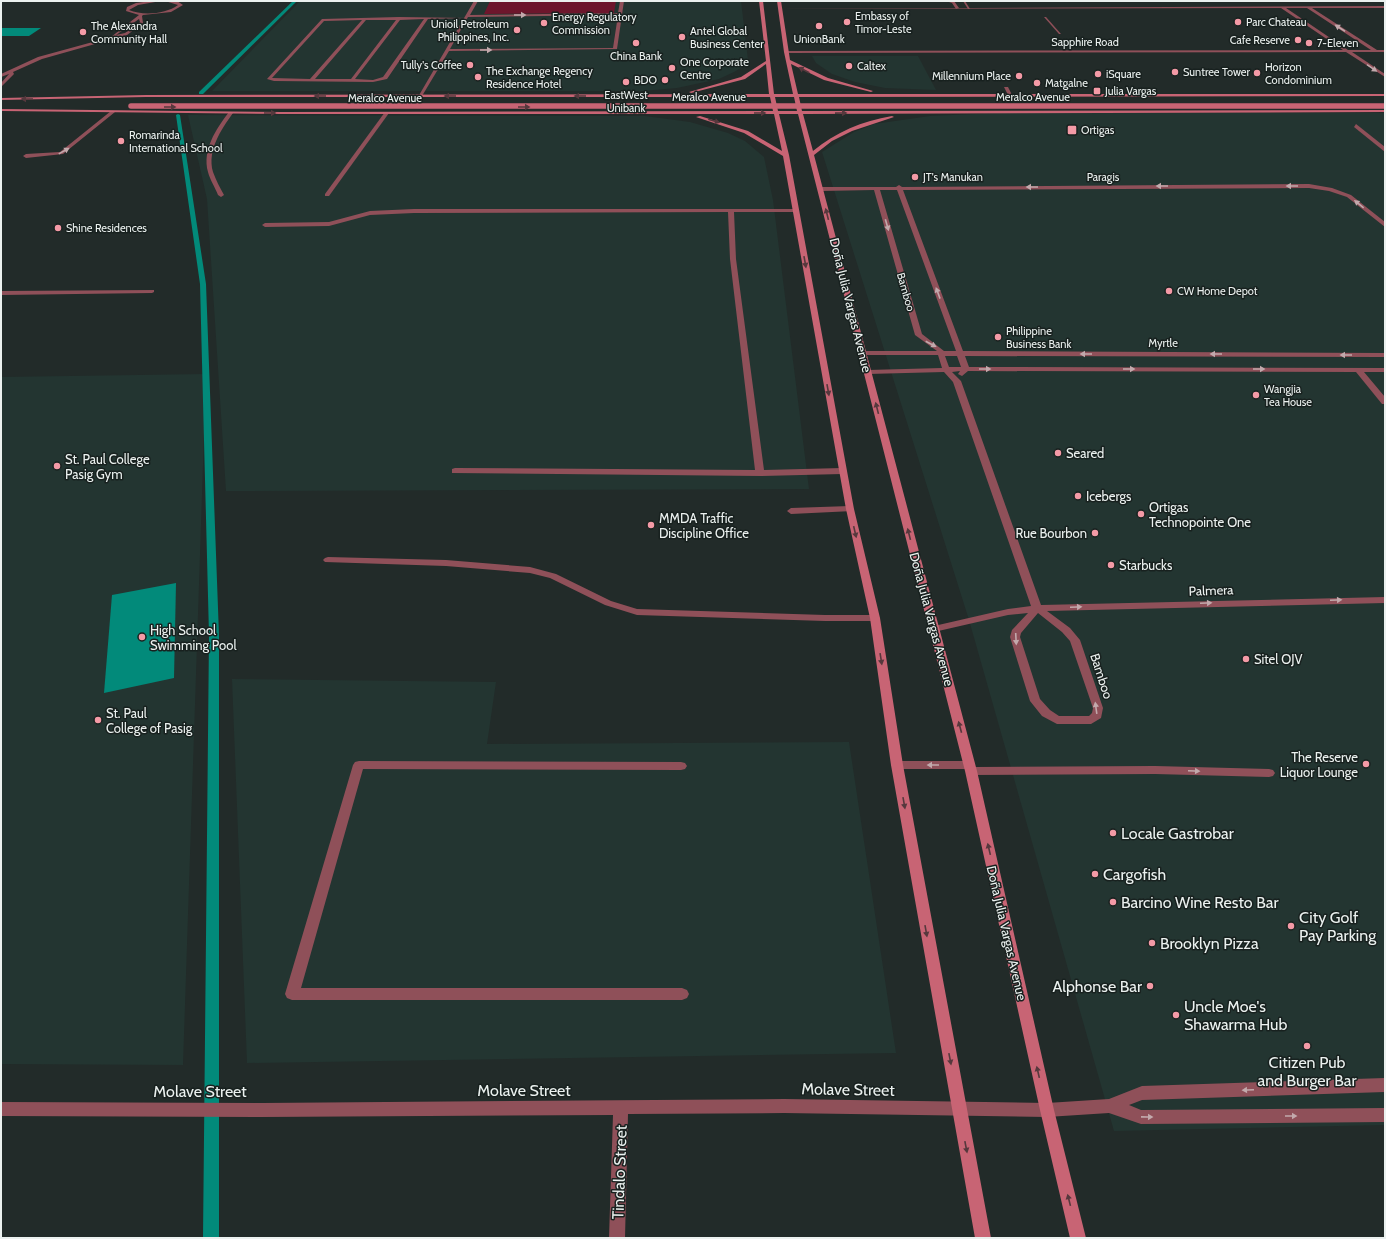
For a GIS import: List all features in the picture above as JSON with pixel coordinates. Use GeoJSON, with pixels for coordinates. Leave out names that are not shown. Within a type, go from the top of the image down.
{"type":"FeatureCollection","features":[{"type":"Feature","properties":{"kind":"main road"},"geometry":{"type":"LineString","coordinates":[[761,1],[772,96],[786,155],[842,471],[875,618],[897,764],[983,1238]]}},
{"type":"Feature","properties":{"kind":"main road","name":"Doña Julia Vargas Avenue"},"geometry":{"type":"LineString","coordinates":[[779,1],[786,52],[796,96],[802,113],[971,768],[1047,1110],[1078,1238]]}},
{"type":"Feature","properties":{"kind":"main road"},"geometry":{"type":"LineString","coordinates":[[661,96],[692,92],[729,83],[750,74],[768,61]]}},
{"type":"Feature","properties":{"kind":"main road"},"geometry":{"type":"LineString","coordinates":[[788,61],[819,77],[853,88],[888,94],[923,96]]}},
{"type":"Feature","properties":{"kind":"main road","name":"Meralco Avenue"},"geometry":{"type":"LineString","coordinates":[[1,99],[146,96],[1385,96]]}},
{"type":"Feature","properties":{"kind":"main road"},"geometry":{"type":"LineString","coordinates":[[590,113],[602,109],[608,105],[606,99],[594,96]]}},
{"type":"Feature","properties":{"kind":"main road"},"geometry":{"type":"LineString","coordinates":[[935,96],[916,99],[913,104],[924,109],[948,112]]}},
{"type":"Feature","properties":{"kind":"main road","name":"Meralco Avenue"},"geometry":{"type":"LineString","coordinates":[[52,98],[138,101],[1385,101]]}},
{"type":"Feature","properties":{"kind":"main road","name":"Meralco Avenue"},"geometry":{"type":"LineString","coordinates":[[32,110],[131,106],[1385,106]]}},
{"type":"Feature","properties":{"kind":"main road"},"geometry":{"type":"LineString","coordinates":[[665,113],[672,109],[690,106],[883,107],[910,112]]}},
{"type":"Feature","properties":{"kind":"main road","name":"Meralco Avenue"},"geometry":{"type":"LineString","coordinates":[[1,110],[231,113],[1385,111]]}},
{"type":"Feature","properties":{"kind":"main road"},"geometry":{"type":"LineString","coordinates":[[812,154],[838,135],[861,125],[892,117],[935,112]]}},
{"type":"Feature","properties":{"kind":"main road"},"geometry":{"type":"LineString","coordinates":[[676,113],[732,126],[754,136],[786,155]]}},
{"type":"Feature","properties":{"kind":"street"},"geometry":{"type":"LineString","coordinates":[[141,15],[127,10],[128,8],[137,4],[159,1]]}},
{"type":"Feature","properties":{"kind":"street"},"geometry":{"type":"LineString","coordinates":[[112,39],[114,34],[141,15],[168,11],[181,5],[176,2],[167,1]]}},
{"type":"Feature","properties":{"kind":"street"},"geometry":{"type":"LineString","coordinates":[[420,96],[476,1]]}},
{"type":"Feature","properties":{"kind":"street"},"geometry":{"type":"LineString","coordinates":[[447,50],[615,49],[622,1]]}},
{"type":"Feature","properties":{"kind":"street"},"geometry":{"type":"LineString","coordinates":[[948,1],[952,2],[957,8]]}},
{"type":"Feature","properties":{"kind":"street"},"geometry":{"type":"LineString","coordinates":[[130,2],[137,4]]}},
{"type":"Feature","properties":{"kind":"street"},"geometry":{"type":"LineString","coordinates":[[964,2],[969,8]]}},
{"type":"Feature","properties":{"kind":"street"},"geometry":{"type":"LineString","coordinates":[[1281,7],[1385,76]]}},
{"type":"Feature","properties":{"kind":"street"},"geometry":{"type":"LineString","coordinates":[[1309,7],[1385,56]]}},
{"type":"Feature","properties":{"kind":"street"},"geometry":{"type":"LineString","coordinates":[[781,9],[1385,7]]}},
{"type":"Feature","properties":{"kind":"street"},"geometry":{"type":"LineString","coordinates":[[427,18],[385,78],[373,81],[352,81],[274,80],[268,77],[323,20],[620,14]]}},
{"type":"Feature","properties":{"kind":"street"},"geometry":{"type":"LineString","coordinates":[[1,76],[40,58],[126,34],[142,22],[141,15]]}},
{"type":"Feature","properties":{"kind":"street"},"geometry":{"type":"LineString","coordinates":[[352,81],[399,18]]}},
{"type":"Feature","properties":{"kind":"street"},"geometry":{"type":"LineString","coordinates":[[1045,18],[1060,33]]}},
{"type":"Feature","properties":{"kind":"street"},"geometry":{"type":"LineString","coordinates":[[312,80],[365,19]]}},
{"type":"Feature","properties":{"kind":"street","name":"Sapphire Road"},"geometry":{"type":"LineString","coordinates":[[786,52],[1385,51]]}},
{"type":"Feature","properties":{"kind":"street"},"geometry":{"type":"LineString","coordinates":[[1,70],[15,70]]}},
{"type":"Feature","properties":{"kind":"street"},"geometry":{"type":"LineString","coordinates":[[1,86],[15,70]]}},
{"type":"Feature","properties":{"kind":"street"},"geometry":{"type":"LineString","coordinates":[[1006,88],[1011,96]]}},
{"type":"Feature","properties":{"kind":"street"},"geometry":{"type":"LineString","coordinates":[[26,156],[61,153],[113,112]]}},
{"type":"Feature","properties":{"kind":"street"},"geometry":{"type":"LineString","coordinates":[[220,195],[211,173],[209,153],[231,113]]}},
{"type":"Feature","properties":{"kind":"street"},"geometry":{"type":"LineString","coordinates":[[327,195],[387,113]]}},
{"type":"Feature","properties":{"kind":"street"},"geometry":{"type":"LineString","coordinates":[[1356,126],[1385,150]]}},
{"type":"Feature","properties":{"kind":"street","name":"Paragis"},"geometry":{"type":"LineString","coordinates":[[821,189],[899,187],[1309,186],[1330,189],[1349,196],[1385,225]]}},
{"type":"Feature","properties":{"kind":"street"},"geometry":{"type":"LineString","coordinates":[[899,187],[966,370],[957,380]]}},
{"type":"Feature","properties":{"kind":"street","name":"Bamboo"},"geometry":{"type":"LineString","coordinates":[[876,188],[919,335],[936,346],[942,354]]}},
{"type":"Feature","properties":{"kind":"street"},"geometry":{"type":"LineString","coordinates":[[265,225],[329,224],[380,212],[796,210]]}},
{"type":"Feature","properties":{"kind":"street"},"geometry":{"type":"LineString","coordinates":[[731,211],[734,260],[760,473]]}},
{"type":"Feature","properties":{"kind":"street"},"geometry":{"type":"LineString","coordinates":[[1,293],[152,291]]}},
{"type":"Feature","properties":{"kind":"street","name":"Myrtle"},"geometry":{"type":"LineString","coordinates":[[863,353],[1385,355]]}},
{"type":"Feature","properties":{"kind":"street"},"geometry":{"type":"LineString","coordinates":[[942,354],[946,370],[957,380],[1037,608]]}},
{"type":"Feature","properties":{"kind":"street"},"geometry":{"type":"LineString","coordinates":[[1357,369],[1385,402]]}},
{"type":"Feature","properties":{"kind":"street","name":"Myrtle"},"geometry":{"type":"LineString","coordinates":[[868,372],[946,370],[1385,370]]}},
{"type":"Feature","properties":{"kind":"street"},"geometry":{"type":"LineString","coordinates":[[455,471],[760,473],[842,471]]}},
{"type":"Feature","properties":{"kind":"street"},"geometry":{"type":"LineString","coordinates":[[791,511],[850,509]]}},
{"type":"Feature","properties":{"kind":"street"},"geometry":{"type":"LineString","coordinates":[[328,560],[446,563],[530,570],[553,576],[608,603],[637,612],[825,618],[875,618]]}},
{"type":"Feature","properties":{"kind":"street","name":"Palmera"},"geometry":{"type":"LineString","coordinates":[[934,629],[1008,612],[1037,608],[1385,600]]}},
{"type":"Feature","properties":{"kind":"street","name":"Bamboo"},"geometry":{"type":"LineString","coordinates":[[1037,608],[1066,630],[1075,640],[1098,708],[1097,715],[1091,720],[1058,720],[1046,714],[1035,701],[1015,637],[1016,632],[1037,608]]}},
{"type":"Feature","properties":{"kind":"street"},"geometry":{"type":"LineString","coordinates":[[897,764],[971,768],[1269,773]]}},
{"type":"Feature","properties":{"kind":"street"},"geometry":{"type":"LineString","coordinates":[[681,766],[359,765],[292,994],[682,994]]}},
{"type":"Feature","properties":{"kind":"street"},"geometry":{"type":"LineString","coordinates":[[1110,1106],[1142,1093],[1385,1085]]}},
{"type":"Feature","properties":{"kind":"street","name":"Molave Street"},"geometry":{"type":"LineString","coordinates":[[1,1109],[262,1110],[784,1106],[1047,1110],[1110,1106]]}},
{"type":"Feature","properties":{"kind":"street"},"geometry":{"type":"LineString","coordinates":[[1110,1106],[1141,1117],[1385,1116]]}},
{"type":"Feature","properties":{"kind":"street","name":"Tindalo Street"},"geometry":{"type":"LineString","coordinates":[[617,1238],[621,1107]]}},
{"type":"Feature","properties":{"kind":"shaded area"},"geometry":{"type":"Polygon","coordinates":[[[300,1],[741,1],[748,60],[744,66],[719,79],[677,88],[643,91],[212,91],[300,1]]]}},
{"type":"Feature","properties":{"kind":"shaded area"},"geometry":{"type":"Polygon","coordinates":[[[490,1],[616,1],[614,13],[484,14],[490,1]]]}},
{"type":"Feature","properties":{"kind":"shaded area"},"geometry":{"type":"Polygon","coordinates":[[[1,28],[41,28],[29,36],[1,36],[1,28]]]}},
{"type":"Feature","properties":{"kind":"shaded area"},"geometry":{"type":"Polygon","coordinates":[[[812,56],[918,56],[936,90],[885,88],[855,82],[832,74],[816,63],[812,56]]]}},
{"type":"Feature","properties":{"kind":"shaded area"},"geometry":{"type":"Polygon","coordinates":[[[997,113],[1385,113],[1385,1125],[1114,1131],[969,620],[822,152],[854,132],[874,124],[930,116],[997,113]]]}},
{"type":"Feature","properties":{"kind":"shaded area"},"geometry":{"type":"Polygon","coordinates":[[[188,115],[645,116],[690,122],[728,133],[745,141],[764,157],[773,200],[809,489],[226,491],[207,199],[188,115]]]}},
{"type":"Feature","properties":{"kind":"shaded area","name":"St. Paul College of Pasig"},"geometry":{"type":"Polygon","coordinates":[[[206,374],[183,1065],[1,1064],[1,377],[206,374]]]}},
{"type":"Feature","properties":{"kind":"shaded area","name":"High School Swimming Pool"},"geometry":{"type":"Polygon","coordinates":[[[176,583],[174,678],[104,693],[112,595],[176,583]]]}},
{"type":"Feature","properties":{"kind":"shaded area"},"geometry":{"type":"Polygon","coordinates":[[[232,679],[496,682],[487,744],[849,742],[896,1053],[247,1063],[232,679]]]}},
{"type":"Feature","properties":{"kind":"waterway"},"geometry":{"type":"LineString","coordinates":[[201,93],[295,1]]}},
{"type":"Feature","properties":{"kind":"waterway"},"geometry":{"type":"LineString","coordinates":[[178,115],[203,284],[214,635],[211,1238]]}},
{"type":"Feature","properties":{"kind":"place","name":"Embassy of Timor-Leste"},"geometry":{"type":"Point","coordinates":[847,22]}},
{"type":"Feature","properties":{"kind":"place","name":"Parc Chateau"},"geometry":{"type":"Point","coordinates":[1238,22]}},
{"type":"Feature","properties":{"kind":"place","name":"Energy Regulatory Commission"},"geometry":{"type":"Point","coordinates":[544,23]}},
{"type":"Feature","properties":{"kind":"place","name":"UnionBank"},"geometry":{"type":"Point","coordinates":[819,26]}},
{"type":"Feature","properties":{"kind":"place","name":"Unioil Petroleum Philippines, Inc."},"geometry":{"type":"Point","coordinates":[517,30]}},
{"type":"Feature","properties":{"kind":"place","name":"The Alexandra Community Hall"},"geometry":{"type":"Point","coordinates":[83,32]}},
{"type":"Feature","properties":{"kind":"place","name":"Antel Global Business Center"},"geometry":{"type":"Point","coordinates":[682,37]}},
{"type":"Feature","properties":{"kind":"place","name":"Cafe Reserve"},"geometry":{"type":"Point","coordinates":[1298,40]}},
{"type":"Feature","properties":{"kind":"place","name":"China Bank"},"geometry":{"type":"Point","coordinates":[636,43]}},
{"type":"Feature","properties":{"kind":"place","name":"7-Eleven"},"geometry":{"type":"Point","coordinates":[1309,43]}},
{"type":"Feature","properties":{"kind":"place","name":"Tully's Coffee"},"geometry":{"type":"Point","coordinates":[470,65]}},
{"type":"Feature","properties":{"kind":"place","name":"Caltex"},"geometry":{"type":"Point","coordinates":[849,66]}},
{"type":"Feature","properties":{"kind":"place","name":"One Corporate Centre"},"geometry":{"type":"Point","coordinates":[672,68]}},
{"type":"Feature","properties":{"kind":"place","name":"Suntree Tower"},"geometry":{"type":"Point","coordinates":[1175,72]}},
{"type":"Feature","properties":{"kind":"place","name":"Horizon Condominium"},"geometry":{"type":"Point","coordinates":[1257,73]}},
{"type":"Feature","properties":{"kind":"place","name":"iSquare"},"geometry":{"type":"Point","coordinates":[1098,74]}},
{"type":"Feature","properties":{"kind":"place","name":"Millennium Place"},"geometry":{"type":"Point","coordinates":[1019,76]}},
{"type":"Feature","properties":{"kind":"place","name":"The Exchange Regency Residence Hotel"},"geometry":{"type":"Point","coordinates":[478,77]}},
{"type":"Feature","properties":{"kind":"place","name":"BDO"},"geometry":{"type":"Point","coordinates":[665,80]}},
{"type":"Feature","properties":{"kind":"place","name":"EastWest Unibank"},"geometry":{"type":"Point","coordinates":[626,82]}},
{"type":"Feature","properties":{"kind":"place","name":"Matgalne"},"geometry":{"type":"Point","coordinates":[1037,83]}},
{"type":"Feature","properties":{"kind":"place","name":"Julia Vargas"},"geometry":{"type":"Point","coordinates":[1097,91]}},
{"type":"Feature","properties":{"kind":"place","name":"Ortigas"},"geometry":{"type":"Point","coordinates":[1072,130]}},
{"type":"Feature","properties":{"kind":"place","name":"Romarinda International School"},"geometry":{"type":"Point","coordinates":[121,141]}},
{"type":"Feature","properties":{"kind":"place","name":"JT's Manukan"},"geometry":{"type":"Point","coordinates":[915,177]}},
{"type":"Feature","properties":{"kind":"place","name":"Shine Residences"},"geometry":{"type":"Point","coordinates":[58,228]}},
{"type":"Feature","properties":{"kind":"place","name":"CW Home Depot"},"geometry":{"type":"Point","coordinates":[1169,291]}},
{"type":"Feature","properties":{"kind":"place","name":"Philippine Business Bank"},"geometry":{"type":"Point","coordinates":[998,337]}},
{"type":"Feature","properties":{"kind":"place","name":"Wangjia Tea House"},"geometry":{"type":"Point","coordinates":[1256,395]}},
{"type":"Feature","properties":{"kind":"place","name":"Seared"},"geometry":{"type":"Point","coordinates":[1058,453]}},
{"type":"Feature","properties":{"kind":"place","name":"St. Paul College Pasig Gym"},"geometry":{"type":"Point","coordinates":[57,466]}},
{"type":"Feature","properties":{"kind":"place","name":"Icebergs"},"geometry":{"type":"Point","coordinates":[1078,496]}},
{"type":"Feature","properties":{"kind":"place","name":"Ortigas Technopointe One"},"geometry":{"type":"Point","coordinates":[1141,514]}},
{"type":"Feature","properties":{"kind":"place","name":"MMDA Traffic Discipline Office"},"geometry":{"type":"Point","coordinates":[651,525]}},
{"type":"Feature","properties":{"kind":"place","name":"Rue Bourbon"},"geometry":{"type":"Point","coordinates":[1095,533]}},
{"type":"Feature","properties":{"kind":"place","name":"Starbucks"},"geometry":{"type":"Point","coordinates":[1111,565]}},
{"type":"Feature","properties":{"kind":"place","name":"High School Swimming Pool"},"geometry":{"type":"Point","coordinates":[142,637]}},
{"type":"Feature","properties":{"kind":"place","name":"Sitel OJV"},"geometry":{"type":"Point","coordinates":[1246,659]}},
{"type":"Feature","properties":{"kind":"place","name":"St. Paul College of Pasig"},"geometry":{"type":"Point","coordinates":[98,720]}},
{"type":"Feature","properties":{"kind":"place","name":"The Reserve Liquor Lounge"},"geometry":{"type":"Point","coordinates":[1366,764]}},
{"type":"Feature","properties":{"kind":"place","name":"Locale Gastrobar"},"geometry":{"type":"Point","coordinates":[1113,833]}},
{"type":"Feature","properties":{"kind":"place","name":"Cargofish"},"geometry":{"type":"Point","coordinates":[1095,874]}},
{"type":"Feature","properties":{"kind":"place","name":"Barcino Wine Resto Bar"},"geometry":{"type":"Point","coordinates":[1113,902]}},
{"type":"Feature","properties":{"kind":"place","name":"City Golf Pay Parking"},"geometry":{"type":"Point","coordinates":[1291,926]}},
{"type":"Feature","properties":{"kind":"place","name":"Brooklyn Pizza"},"geometry":{"type":"Point","coordinates":[1152,943]}},
{"type":"Feature","properties":{"kind":"place","name":"Alphonse Bar"},"geometry":{"type":"Point","coordinates":[1150,986]}},
{"type":"Feature","properties":{"kind":"place","name":"Uncle Moe's Shawarma Hub"},"geometry":{"type":"Point","coordinates":[1176,1015]}},
{"type":"Feature","properties":{"kind":"place","name":"Citizen Pub and Burger Bar"},"geometry":{"type":"Point","coordinates":[1307,1046]}}]}
